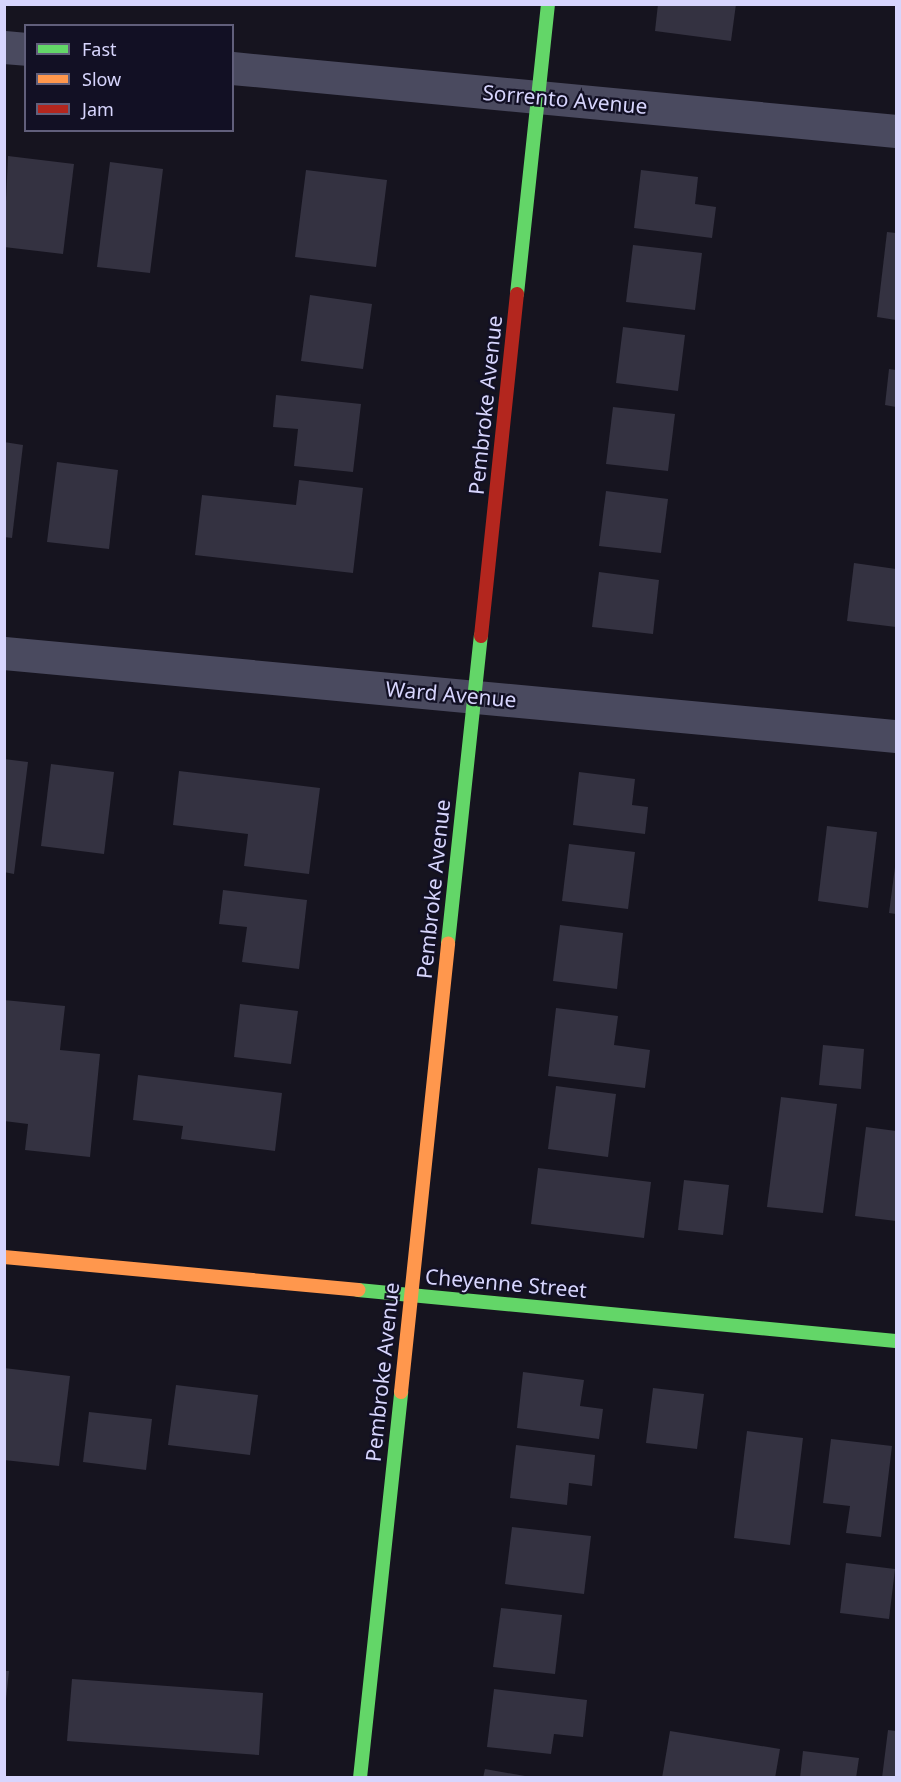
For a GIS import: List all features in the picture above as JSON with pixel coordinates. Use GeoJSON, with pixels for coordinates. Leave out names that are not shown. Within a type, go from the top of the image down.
{"type":"FeatureCollection","features":[{"type":"Feature","properties":{"kind":"street","name":"Pembroke Avenue"},"geometry":{"type":"LineString","coordinates":[[360,1778],[548,4]]}},
{"type":"Feature","properties":{"kind":"street"},"geometry":{"type":"LineString","coordinates":[[4,47],[24,49]]}},
{"type":"Feature","properties":{"kind":"street","name":"Sorrento Avenue"},"geometry":{"type":"LineString","coordinates":[[234,68],[897,131]]}},
{"type":"Feature","properties":{"kind":"street","name":"Ward Avenue"},"geometry":{"type":"LineString","coordinates":[[4,653],[897,736]]}},
{"type":"Feature","properties":{"kind":"street","name":"Cheyenne Street"},"geometry":{"type":"LineString","coordinates":[[4,1257],[897,1341]]}},
{"type":"Feature","properties":{"kind":"building"},"geometry":{"type":"Polygon","coordinates":[[[658,4],[736,4],[731,41],[655,31],[658,4]]]}},
{"type":"Feature","properties":{"kind":"building"},"geometry":{"type":"Polygon","coordinates":[[[8,156],[74,164],[63,254],[4,247],[8,156]]]}},
{"type":"Feature","properties":{"kind":"building"},"geometry":{"type":"Polygon","coordinates":[[[110,162],[163,169],[150,273],[97,267],[110,162]]]}},
{"type":"Feature","properties":{"kind":"building"},"geometry":{"type":"Polygon","coordinates":[[[306,170],[387,180],[376,267],[295,257],[306,170]]]}},
{"type":"Feature","properties":{"kind":"building"},"geometry":{"type":"Polygon","coordinates":[[[641,170],[698,177],[695,204],[716,207],[712,238],[634,228],[641,170]]]}},
{"type":"Feature","properties":{"kind":"building"},"geometry":{"type":"Polygon","coordinates":[[[887,232],[896,233],[896,320],[877,317],[887,232]]]}},
{"type":"Feature","properties":{"kind":"building"},"geometry":{"type":"Polygon","coordinates":[[[633,245],[702,253],[695,310],[626,302],[633,245]]]}},
{"type":"Feature","properties":{"kind":"building"},"geometry":{"type":"Polygon","coordinates":[[[310,295],[372,304],[363,369],[301,361],[310,295]]]}},
{"type":"Feature","properties":{"kind":"building"},"geometry":{"type":"Polygon","coordinates":[[[623,327],[685,335],[678,391],[616,383],[623,327]]]}},
{"type":"Feature","properties":{"kind":"building"},"geometry":{"type":"Polygon","coordinates":[[[889,369],[896,370],[896,407],[885,405],[889,369]]]}},
{"type":"Feature","properties":{"kind":"building"},"geometry":{"type":"Polygon","coordinates":[[[276,395],[361,404],[353,472],[294,466],[298,429],[273,427],[276,395]]]}},
{"type":"Feature","properties":{"kind":"building"},"geometry":{"type":"Polygon","coordinates":[[[613,407],[675,414],[668,471],[606,464],[613,407]]]}},
{"type":"Feature","properties":{"kind":"building"},"geometry":{"type":"Polygon","coordinates":[[[4,442],[23,445],[12,538],[4,537],[4,442]]]}},
{"type":"Feature","properties":{"kind":"building"},"geometry":{"type":"Polygon","coordinates":[[[57,462],[118,470],[109,549],[47,542],[57,462]]]}},
{"type":"Feature","properties":{"kind":"building"},"geometry":{"type":"Polygon","coordinates":[[[299,480],[363,488],[353,573],[195,555],[202,495],[296,505],[299,480]]]}},
{"type":"Feature","properties":{"kind":"building"},"geometry":{"type":"Polygon","coordinates":[[[606,491],[668,499],[661,553],[599,546],[606,491]]]}},
{"type":"Feature","properties":{"kind":"building"},"geometry":{"type":"Polygon","coordinates":[[[854,563],[896,569],[896,627],[847,621],[854,563]]]}},
{"type":"Feature","properties":{"kind":"building"},"geometry":{"type":"Polygon","coordinates":[[[599,572],[659,580],[653,634],[592,627],[599,572]]]}},
{"type":"Feature","properties":{"kind":"building"},"geometry":{"type":"Polygon","coordinates":[[[4,759],[28,762],[14,874],[4,872],[4,759]]]}},
{"type":"Feature","properties":{"kind":"building"},"geometry":{"type":"Polygon","coordinates":[[[51,764],[114,772],[104,854],[41,846],[51,764]]]}},
{"type":"Feature","properties":{"kind":"building"},"geometry":{"type":"Polygon","coordinates":[[[179,771],[320,788],[309,874],[244,866],[248,834],[173,825],[179,771]]]}},
{"type":"Feature","properties":{"kind":"building"},"geometry":{"type":"Polygon","coordinates":[[[579,772],[635,779],[632,805],[648,807],[645,834],[573,825],[579,772]]]}},
{"type":"Feature","properties":{"kind":"building"},"geometry":{"type":"Polygon","coordinates":[[[827,826],[877,832],[868,908],[818,901],[827,826]]]}},
{"type":"Feature","properties":{"kind":"building"},"geometry":{"type":"Polygon","coordinates":[[[569,844],[635,852],[628,909],[562,901],[569,844]]]}},
{"type":"Feature","properties":{"kind":"building"},"geometry":{"type":"Polygon","coordinates":[[[896,867],[896,914],[889,913],[896,867]]]}},
{"type":"Feature","properties":{"kind":"building"},"geometry":{"type":"Polygon","coordinates":[[[223,890],[307,900],[299,969],[242,962],[247,927],[219,924],[223,890]]]}},
{"type":"Feature","properties":{"kind":"building"},"geometry":{"type":"Polygon","coordinates":[[[560,925],[623,933],[617,989],[553,981],[560,925]]]}},
{"type":"Feature","properties":{"kind":"building"},"geometry":{"type":"Polygon","coordinates":[[[4,1000],[65,1006],[60,1050],[100,1054],[90,1157],[25,1150],[28,1124],[4,1121],[4,1000]]]}},
{"type":"Feature","properties":{"kind":"building"},"geometry":{"type":"Polygon","coordinates":[[[240,1004],[298,1011],[291,1064],[234,1057],[240,1004]]]}},
{"type":"Feature","properties":{"kind":"building"},"geometry":{"type":"Polygon","coordinates":[[[556,1008],[618,1016],[614,1045],[650,1050],[645,1088],[548,1076],[556,1008]]]}},
{"type":"Feature","properties":{"kind":"building"},"geometry":{"type":"Polygon","coordinates":[[[823,1045],[864,1049],[861,1089],[819,1085],[823,1045]]]}},
{"type":"Feature","properties":{"kind":"building"},"geometry":{"type":"Polygon","coordinates":[[[138,1075],[282,1093],[275,1151],[181,1139],[183,1126],[133,1120],[138,1075]]]}},
{"type":"Feature","properties":{"kind":"building"},"geometry":{"type":"Polygon","coordinates":[[[556,1086],[616,1094],[608,1157],[548,1149],[556,1086]]]}},
{"type":"Feature","properties":{"kind":"building"},"geometry":{"type":"Polygon","coordinates":[[[781,1097],[837,1104],[823,1213],[767,1207],[781,1097]]]}},
{"type":"Feature","properties":{"kind":"building"},"geometry":{"type":"Polygon","coordinates":[[[866,1127],[896,1131],[896,1221],[855,1216],[866,1127]]]}},
{"type":"Feature","properties":{"kind":"building"},"geometry":{"type":"Polygon","coordinates":[[[538,1168],[651,1182],[644,1238],[531,1224],[538,1168]]]}},
{"type":"Feature","properties":{"kind":"building"},"geometry":{"type":"Polygon","coordinates":[[[684,1180],[729,1185],[723,1235],[678,1230],[684,1180]]]}},
{"type":"Feature","properties":{"kind":"building"},"geometry":{"type":"Polygon","coordinates":[[[4,1368],[70,1376],[59,1466],[4,1460],[4,1368]]]}},
{"type":"Feature","properties":{"kind":"building"},"geometry":{"type":"Polygon","coordinates":[[[523,1372],[584,1380],[580,1406],[603,1409],[599,1439],[517,1428],[523,1372]]]}},
{"type":"Feature","properties":{"kind":"building"},"geometry":{"type":"Polygon","coordinates":[[[176,1385],[258,1395],[250,1455],[168,1445],[176,1385]]]}},
{"type":"Feature","properties":{"kind":"building"},"geometry":{"type":"Polygon","coordinates":[[[653,1388],[704,1394],[697,1449],[646,1443],[653,1388]]]}},
{"type":"Feature","properties":{"kind":"building"},"geometry":{"type":"Polygon","coordinates":[[[89,1412],[152,1419],[146,1470],[83,1462],[89,1412]]]}},
{"type":"Feature","properties":{"kind":"building"},"geometry":{"type":"Polygon","coordinates":[[[747,1431],[803,1438],[790,1545],[734,1538],[747,1431]]]}},
{"type":"Feature","properties":{"kind":"building"},"geometry":{"type":"Polygon","coordinates":[[[831,1439],[892,1446],[881,1537],[846,1533],[850,1506],[823,1503],[831,1439]]]}},
{"type":"Feature","properties":{"kind":"building"},"geometry":{"type":"Polygon","coordinates":[[[516,1445],[595,1455],[592,1486],[569,1483],[567,1505],[510,1498],[516,1445]]]}},
{"type":"Feature","properties":{"kind":"building"},"geometry":{"type":"Polygon","coordinates":[[[512,1527],[591,1536],[584,1594],[505,1584],[512,1527]]]}},
{"type":"Feature","properties":{"kind":"building"},"geometry":{"type":"Polygon","coordinates":[[[846,1563],[895,1569],[889,1619],[840,1613],[846,1563]]]}},
{"type":"Feature","properties":{"kind":"building"},"geometry":{"type":"Polygon","coordinates":[[[501,1608],[562,1615],[555,1674],[493,1667],[501,1608]]]}},
{"type":"Feature","properties":{"kind":"building"},"geometry":{"type":"Polygon","coordinates":[[[4,1671],[9,1671],[6,1699],[4,1699],[4,1671]]]}},
{"type":"Feature","properties":{"kind":"building"},"geometry":{"type":"Polygon","coordinates":[[[72,1679],[263,1693],[259,1755],[67,1741],[72,1679]]]}},
{"type":"Feature","properties":{"kind":"building"},"geometry":{"type":"Polygon","coordinates":[[[494,1689],[587,1700],[583,1737],[554,1734],[551,1754],[487,1747],[494,1689]]]}},
{"type":"Feature","properties":{"kind":"building"},"geometry":{"type":"Polygon","coordinates":[[[888,1730],[896,1731],[896,1778],[882,1778],[888,1730]]]}},
{"type":"Feature","properties":{"kind":"building"},"geometry":{"type":"Polygon","coordinates":[[[670,1731],[780,1749],[775,1778],[662,1778],[670,1731]]]}},
{"type":"Feature","properties":{"kind":"building"},"geometry":{"type":"Polygon","coordinates":[[[803,1751],[859,1758],[856,1778],[800,1778],[803,1751]]]}},
{"type":"Feature","properties":{"kind":"building"},"geometry":{"type":"Polygon","coordinates":[[[485,1769],[525,1776],[525,1778],[483,1778],[485,1769]]]}},
{"type":"Feature","properties":{"kind":"traffic: fast"},"geometry":{"type":"LineString","coordinates":[[517,294],[548,4]]}},
{"type":"Feature","properties":{"kind":"traffic: fast"},"geometry":{"type":"LineString","coordinates":[[448,943],[481,636]]}},
{"type":"Feature","properties":{"kind":"traffic: fast"},"geometry":{"type":"LineString","coordinates":[[358,1290],[896,1341]]}},
{"type":"Feature","properties":{"kind":"traffic: fast"},"geometry":{"type":"LineString","coordinates":[[360,1778],[401,1392]]}},
{"type":"Feature","properties":{"kind":"traffic: slow"},"geometry":{"type":"LineString","coordinates":[[401,1392],[448,943]]}},
{"type":"Feature","properties":{"kind":"traffic: slow"},"geometry":{"type":"LineString","coordinates":[[4,1257],[358,1290]]}},
{"type":"Feature","properties":{"kind":"traffic: jam"},"geometry":{"type":"LineString","coordinates":[[481,636],[517,294]]}}]}
